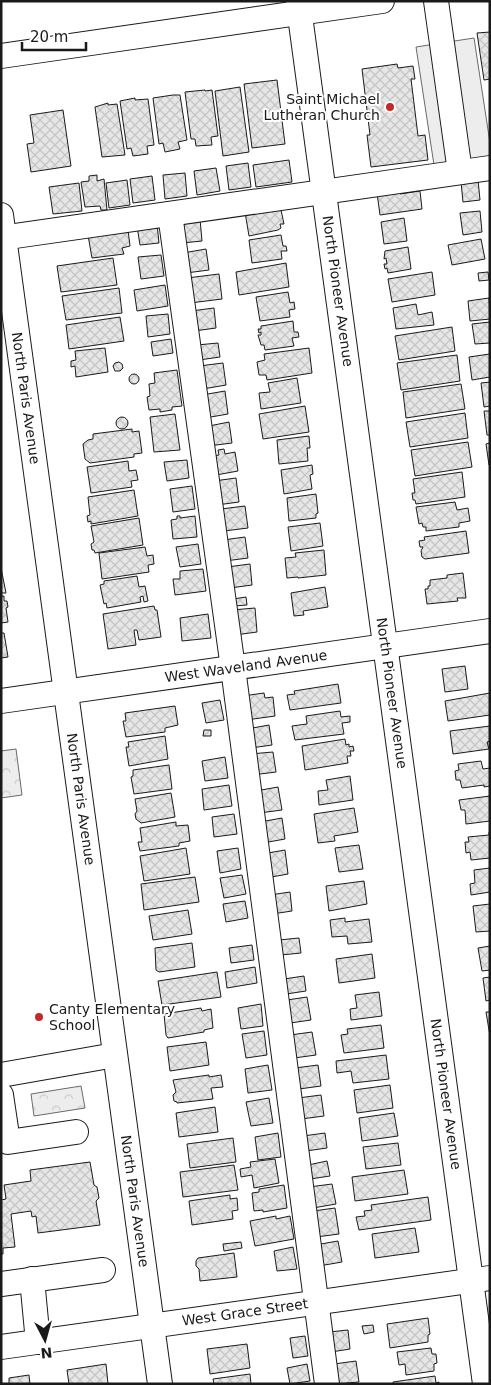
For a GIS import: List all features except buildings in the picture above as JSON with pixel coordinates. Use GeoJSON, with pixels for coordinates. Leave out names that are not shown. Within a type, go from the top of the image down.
{"type":"FeatureCollection","features":[{"type":"Feature","properties":{"kind":"street"},"geometry":{"type":"LineString","coordinates":[[1,56],[299,7],[382,1]]}},
{"type":"Feature","properties":{"kind":"street"},"geometry":{"type":"LineString","coordinates":[[436,1],[460,172]]}},
{"type":"Feature","properties":{"kind":"street","name":"North Pioneer Avenue"},"geometry":{"type":"LineString","coordinates":[[299,7],[386,646],[480,1279],[485,1384]]}},
{"type":"Feature","properties":{"kind":"street"},"geometry":{"type":"LineString","coordinates":[[2,230],[170,214],[460,172],[489,173]]}},
{"type":"Feature","properties":{"kind":"street"},"geometry":{"type":"LineString","coordinates":[[170,214],[233,668],[327,1384]]}},
{"type":"Feature","properties":{"kind":"street","name":"North Paris Avenue"},"geometry":{"type":"LineString","coordinates":[[2,230],[160,1384]]}},
{"type":"Feature","properties":{"kind":"street","name":"West Waveland Avenue"},"geometry":{"type":"LineString","coordinates":[[1,701],[490,632]]}},
{"type":"Feature","properties":{"kind":"street"},"geometry":{"type":"LineString","coordinates":[[1,1075],[115,1055]]}},
{"type":"Feature","properties":{"kind":"street"},"geometry":{"type":"LineString","coordinates":[[1,1095],[8,1142],[76,1132]]}},
{"type":"Feature","properties":{"kind":"street"},"geometry":{"type":"LineString","coordinates":[[1,1284],[102,1270]]}},
{"type":"Feature","properties":{"kind":"street"},"geometry":{"type":"LineString","coordinates":[[32,1279],[38,1342]]}},
{"type":"Feature","properties":{"kind":"street","name":"West Grace Street"},"geometry":{"type":"LineString","coordinates":[[1,1347],[480,1279]]}},
{"type":"Feature","properties":{"kind":"green space"},"geometry":{"type":"Polygon","coordinates":[[[16,749],[22,795],[1,798],[1,751],[16,749]]]}},
{"type":"Feature","properties":{"kind":"green space"},"geometry":{"type":"Polygon","coordinates":[[[81,1086],[85,1108],[34,1116],[31,1094],[81,1086]]]}},
{"type":"Feature","properties":{"kind":"shaded area"},"geometry":{"type":"Polygon","coordinates":[[[474,38],[490,143],[490,157],[434,165],[416,47],[474,38]]]}},
{"type":"Feature","properties":{"kind":"place","name":"Saint Michael Lutheran Church"},"geometry":{"type":"Point","coordinates":[390,107]}},
{"type":"Feature","properties":{"kind":"place","name":"Canty Elementary School"},"geometry":{"type":"Point","coordinates":[39,1017]}}]}
